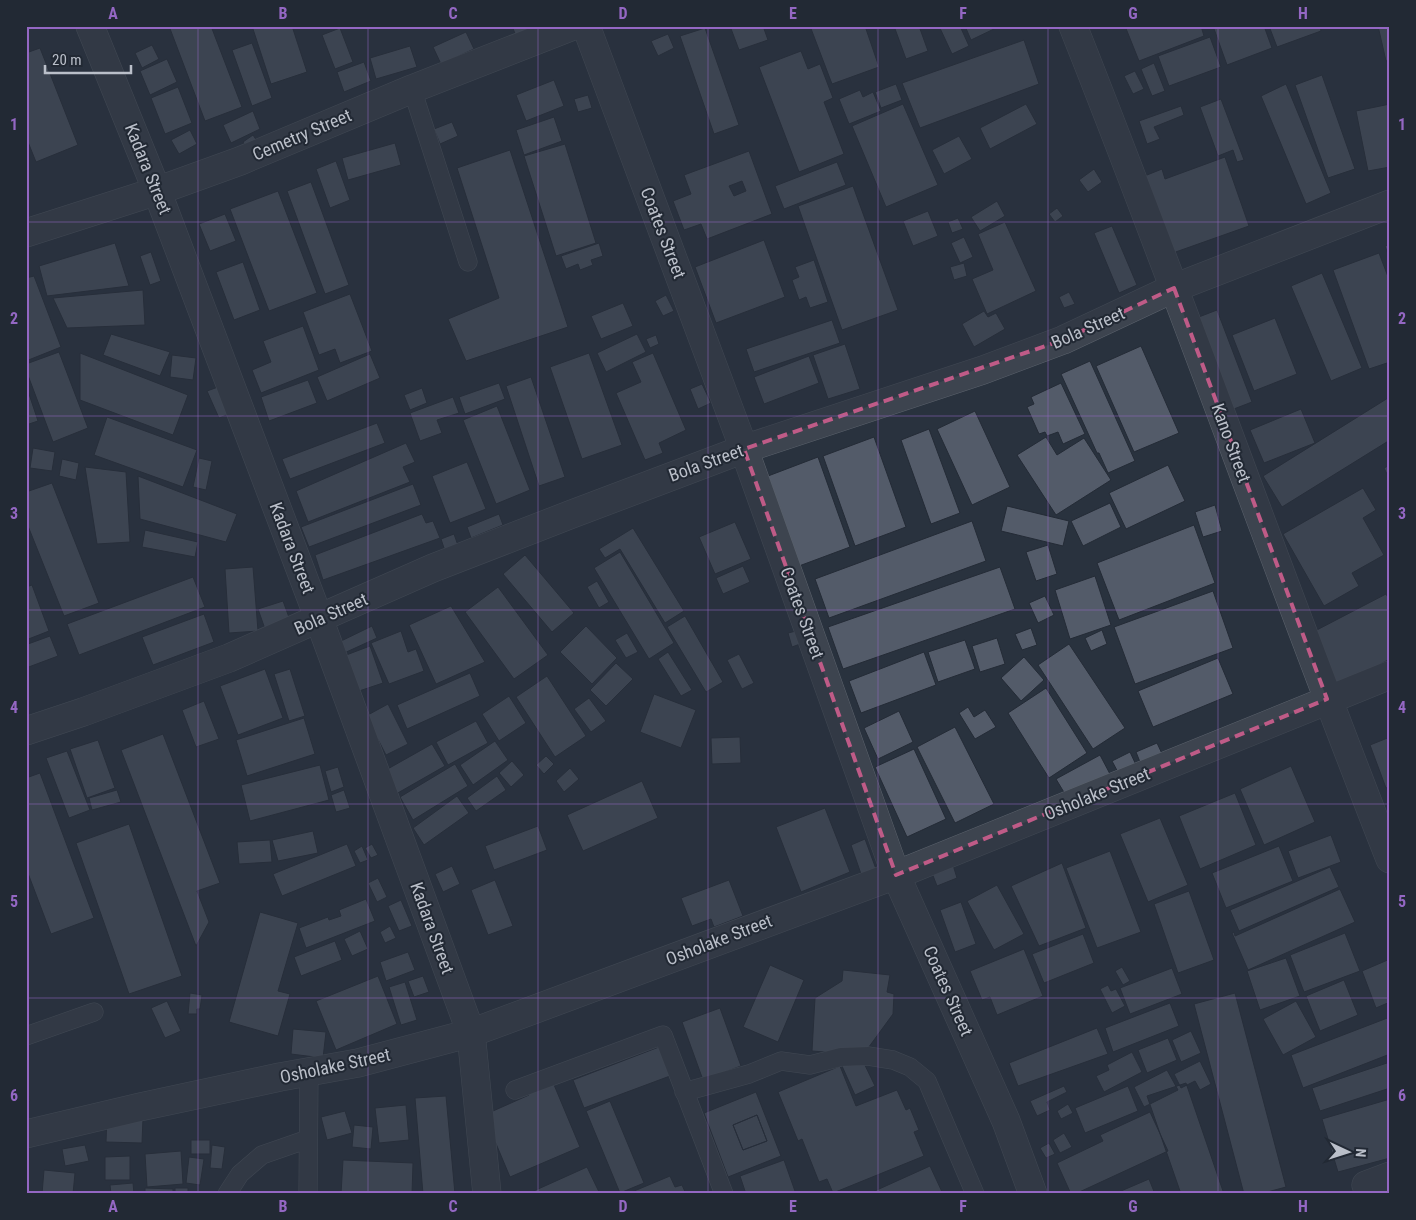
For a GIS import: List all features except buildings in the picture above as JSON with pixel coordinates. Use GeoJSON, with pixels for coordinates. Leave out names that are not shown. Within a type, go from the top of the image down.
{"type":"FeatureCollection","features":[{"type":"Feature","properties":{"kind":"street","name":"Kadara Street"},"geometry":{"type":"LineString","coordinates":[[90,26],[157,191],[319,619],[471,1032],[487,1194]]}},
{"type":"Feature","properties":{"kind":"street","name":"Cemetry Street"},"geometry":{"type":"LineString","coordinates":[[26,233],[157,191],[240,161],[412,89],[573,26]]}},
{"type":"Feature","properties":{"kind":"street","name":"Coates Street"},"geometry":{"type":"LineString","coordinates":[[586,26],[744,449],[896,875],[1006,1121],[1032,1194]]}},
{"type":"Feature","properties":{"kind":"street","name":"Kano Street"},"geometry":{"type":"LineString","coordinates":[[1073,26],[1138,190],[1327,699],[1390,859]]}},
{"type":"Feature","properties":{"kind":"street","name":"Bola Street"},"geometry":{"type":"LineString","coordinates":[[26,731],[229,658],[433,568],[744,449],[982,370],[1045,347],[1174,288],[1390,204]]}},
{"type":"Feature","properties":{"kind":"street","name":"Osholake Street"},"geometry":{"type":"LineString","coordinates":[[26,1134],[140,1107],[367,1061],[471,1032],[896,875],[1390,675]]}},
{"type":"Feature","properties":{"kind":"lane"},"geometry":{"type":"LineString","coordinates":[[412,89],[468,262]]}},
{"type":"Feature","properties":{"kind":"lane"},"geometry":{"type":"LineString","coordinates":[[26,1036],[94,1012]]}},
{"type":"Feature","properties":{"kind":"lane"},"geometry":{"type":"LineString","coordinates":[[515,1090],[663,1034],[724,1194]]}},
{"type":"Feature","properties":{"kind":"lane"},"geometry":{"type":"LineString","coordinates":[[684,1092],[749,1074],[781,1061],[810,1065],[841,1056],[868,1056],[893,1060],[910,1067],[927,1081],[975,1194]]}},
{"type":"Feature","properties":{"kind":"lane"},"geometry":{"type":"LineString","coordinates":[[308,1194],[309,1072]]}},
{"type":"Feature","properties":{"kind":"lane"},"geometry":{"type":"LineString","coordinates":[[227,1194],[240,1174],[262,1155],[308,1139]]}},
{"type":"Feature","properties":{"kind":"highlighted area"},"geometry":{"type":"Polygon","coordinates":[[[1174,288],[1327,699],[896,875],[744,449],[1063,340],[1174,288]]]}}]}
